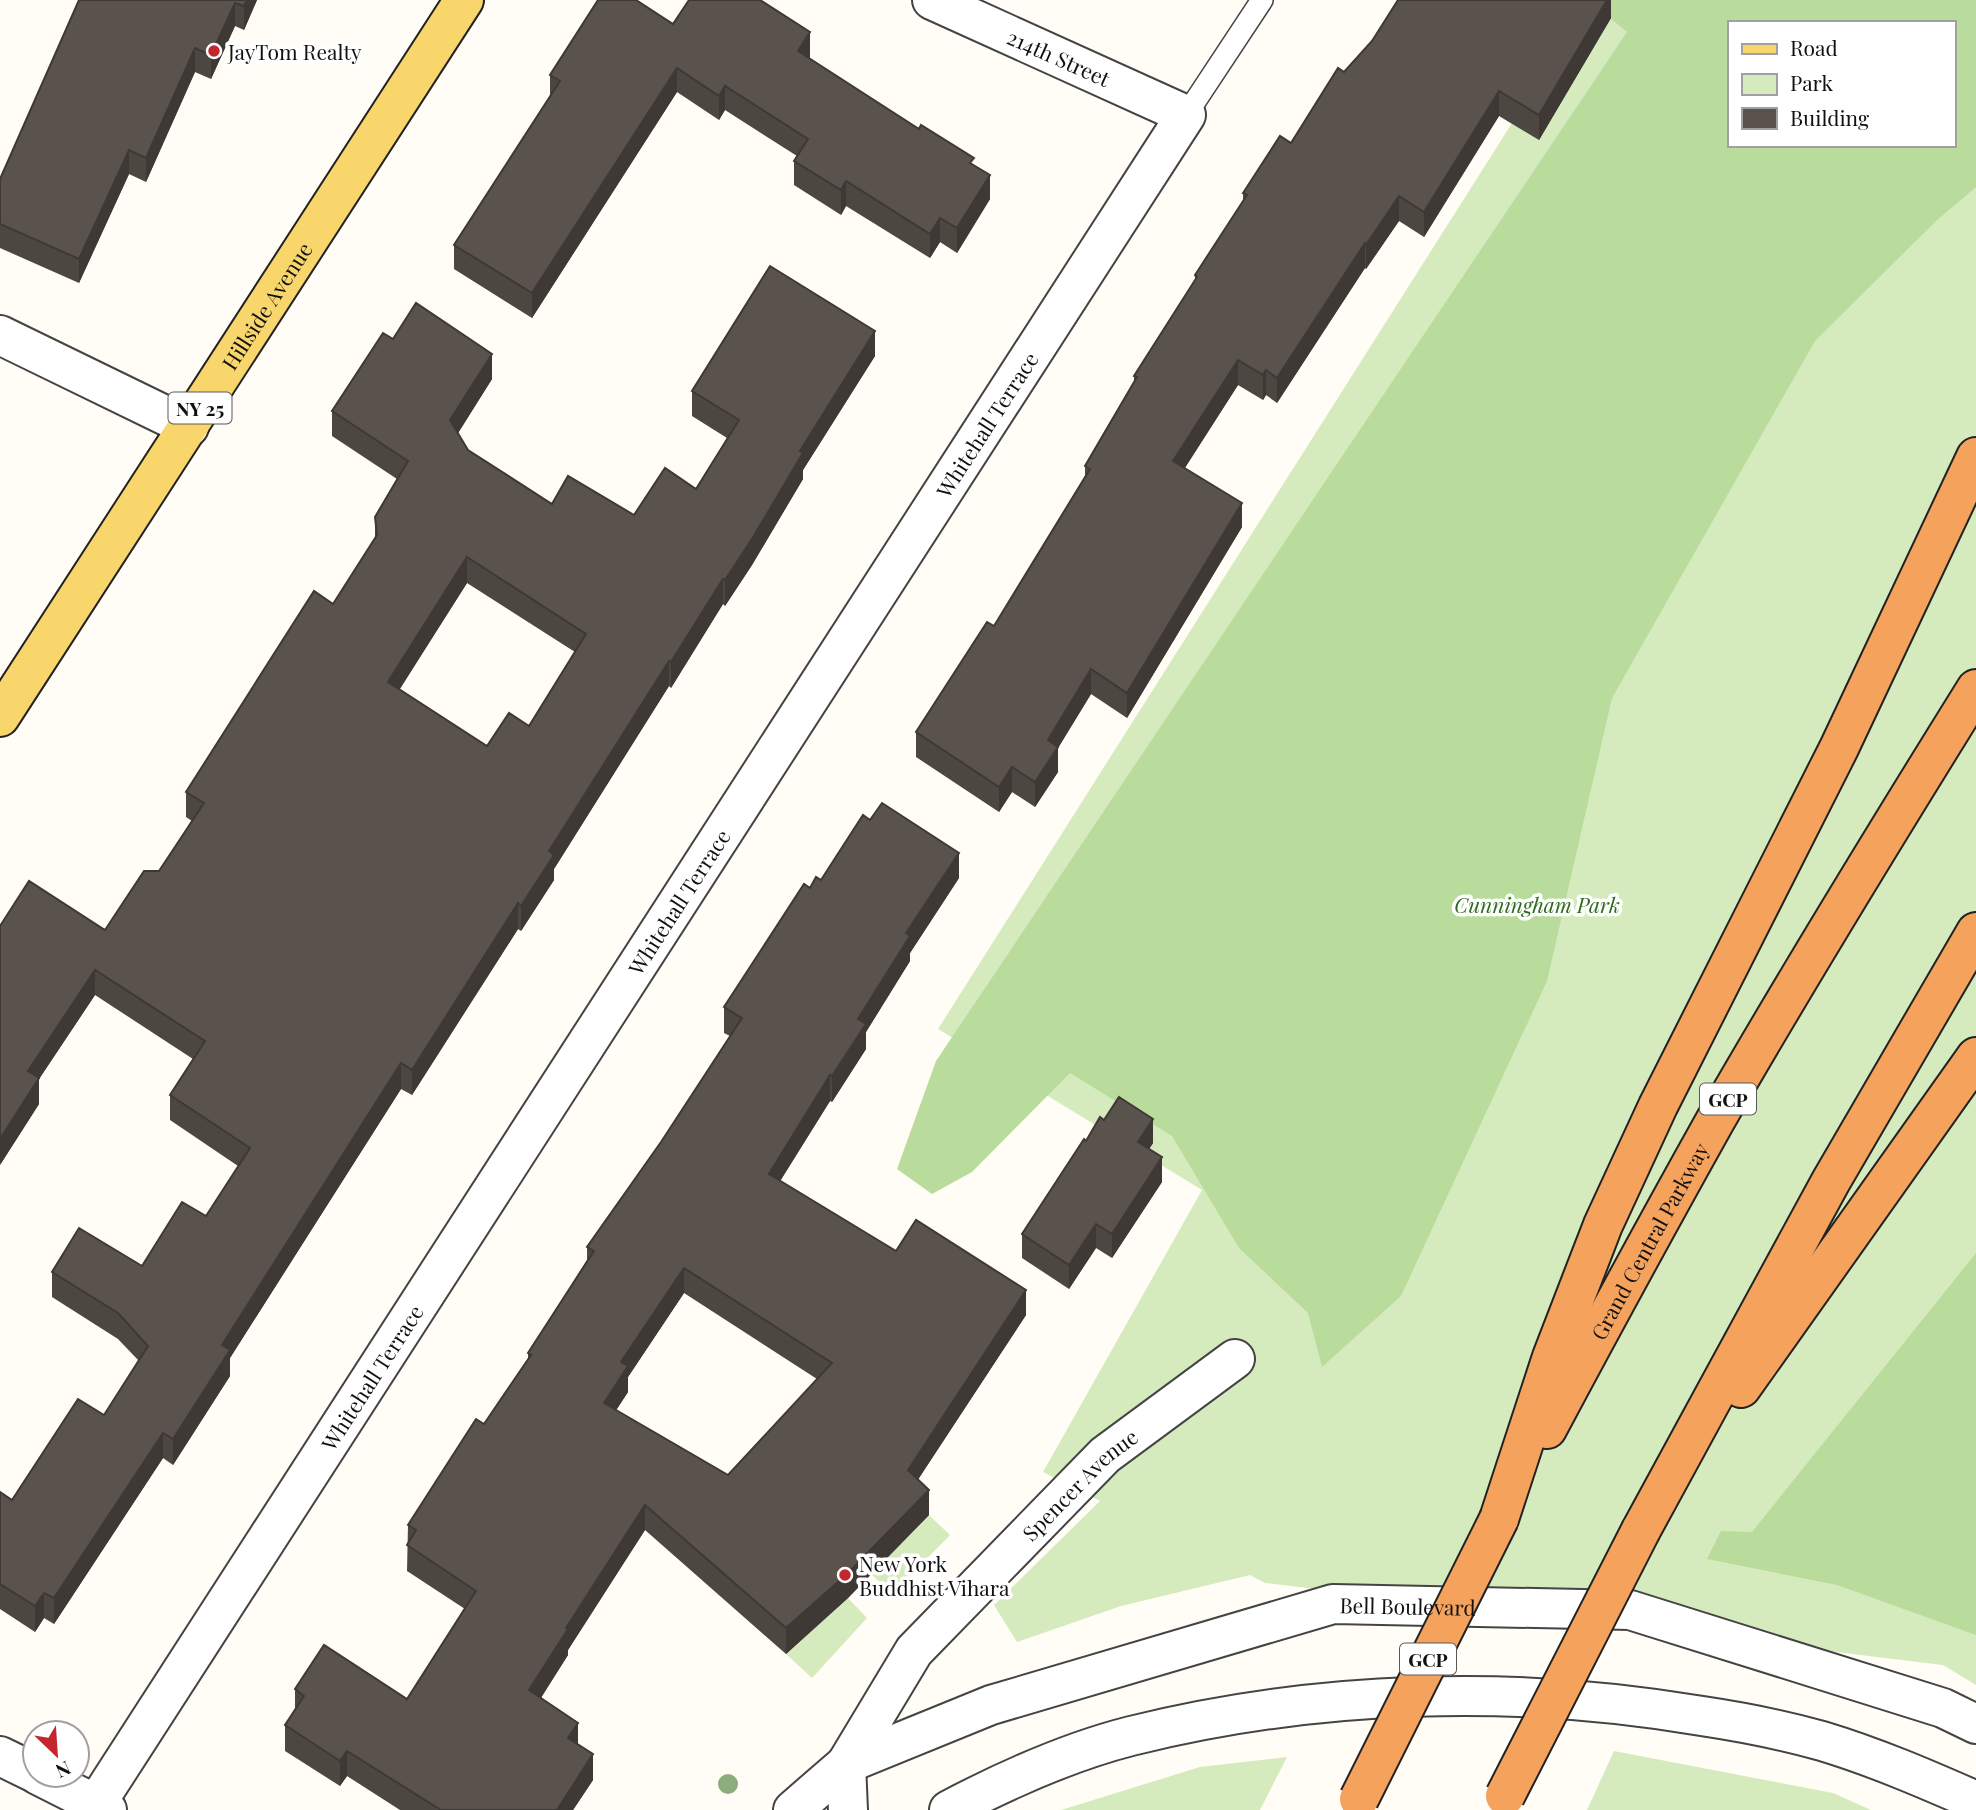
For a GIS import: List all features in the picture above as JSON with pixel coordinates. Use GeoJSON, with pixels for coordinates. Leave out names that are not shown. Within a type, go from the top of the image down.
{"type":"FeatureCollection","features":[{"type":"Feature","properties":{"kind":"highway"},"geometry":{"type":"LineString","coordinates":[[1499,1520],[1552,1357],[1603,1225],[1664,1093],[1839,748],[1976,457]]}},
{"type":"Feature","properties":{"kind":"highway","name":"Grand Central Parkway"},"geometry":{"type":"LineString","coordinates":[[1356,1805],[1499,1520],[1624,1284],[1813,954],[1976,689]]}},
{"type":"Feature","properties":{"kind":"highway"},"geometry":{"type":"LineString","coordinates":[[1502,1803],[1641,1530],[1831,1181],[1976,932]]}},
{"type":"Feature","properties":{"kind":"highway"},"geometry":{"type":"LineString","coordinates":[[1641,1530],[1976,1056]]}},
{"type":"Feature","properties":{"kind":"main road","name":"Hillside Avenue"},"geometry":{"type":"LineString","coordinates":[[0,717],[464,0]]}},
{"type":"Feature","properties":{"kind":"street","name":"214th Street"},"geometry":{"type":"LineString","coordinates":[[932,0],[1186,115]]}},
{"type":"Feature","properties":{"kind":"street","name":"Whitehall Terrace"},"geometry":{"type":"LineString","coordinates":[[101,1807],[1186,115]]}},
{"type":"Feature","properties":{"kind":"street"},"geometry":{"type":"LineString","coordinates":[[0,335],[188,427]]}},
{"type":"Feature","properties":{"kind":"street","name":"Spencer Avenue"},"geometry":{"type":"LineString","coordinates":[[793,1810],[846,1764],[914,1651],[1105,1455],[1235,1359]]}},
{"type":"Feature","properties":{"kind":"street","name":"Bell Boulevard"},"geometry":{"type":"LineString","coordinates":[[846,1764],[991,1705],[1332,1604],[1630,1610],[1943,1707],[1976,1724]]}},
{"type":"Feature","properties":{"kind":"street"},"geometry":{"type":"LineString","coordinates":[[949,1810],[1039,1767],[1129,1737],[1220,1718],[1310,1705],[1479,1696],[1570,1699],[1651,1707],[1736,1721],[1822,1741],[1905,1770],[1976,1801]]}},
{"type":"Feature","properties":{"kind":"street"},"geometry":{"type":"LineString","coordinates":[[0,1756],[21,1766]]}},
{"type":"Feature","properties":{"kind":"street"},"geometry":{"type":"LineString","coordinates":[[846,1764],[848,1810]]}},
{"type":"Feature","properties":{"kind":"street"},"geometry":{"type":"LineString","coordinates":[[66,1789],[101,1807]]}},
{"type":"Feature","properties":{"kind":"lane","name":"Whitehall Terrace"},"geometry":{"type":"LineString","coordinates":[[1186,115],[1262,0]]}},
{"type":"Feature","properties":{"kind":"green space"},"geometry":{"type":"Polygon","coordinates":[[[1589,0],[1976,0],[1976,187],[1936,221],[1815,341],[1612,698],[1547,981],[1401,1296],[1322,1367],[1308,1313],[1239,1248],[1172,1136],[1070,1073],[972,1172],[932,1194],[897,1169],[936,1061],[1627,32],[1589,0]]]}},
{"type":"Feature","properties":{"kind":"green space","name":"Cunningham Park"},"geometry":{"type":"Polygon","coordinates":[[[1590,0],[1976,0],[1976,1685],[1943,1665],[1265,1583],[1250,1575],[1121,1606],[1017,1642],[994,1605],[1100,1501],[1043,1472],[1202,1190],[938,1029],[1590,0]]]}},
{"type":"Feature","properties":{"kind":"green space"},"geometry":{"type":"Polygon","coordinates":[[[1976,1253],[1976,1635],[1837,1585],[1707,1559],[1721,1531],[1752,1532],[1976,1253]]]}},
{"type":"Feature","properties":{"kind":"green space"},"geometry":{"type":"Polygon","coordinates":[[[929,1515],[950,1535],[892,1594],[871,1574],[929,1515]]]}},
{"type":"Feature","properties":{"kind":"green space"},"geometry":{"type":"Polygon","coordinates":[[[848,1598],[867,1618],[812,1678],[786,1654],[848,1598]]]}},
{"type":"Feature","properties":{"kind":"green space"},"geometry":{"type":"Polygon","coordinates":[[[1614,1751],[1833,1793],[1871,1810],[1587,1810],[1614,1751]]]}},
{"type":"Feature","properties":{"kind":"green space"},"geometry":{"type":"Polygon","coordinates":[[[1287,1757],[1260,1810],[1061,1810],[1200,1767],[1287,1757]]]}},
{"type":"Feature","properties":{"kind":"building"},"geometry":{"type":"Polygon","coordinates":[[[79,0],[247,0],[244,6],[235,3],[211,55],[195,48],[146,158],[129,150],[79,259],[0,224],[0,179],[79,0]]]}},
{"type":"Feature","properties":{"kind":"building"},"geometry":{"type":"Polygon","coordinates":[[[598,0],[636,0],[673,24],[689,0],[760,0],[810,32],[798,51],[919,129],[921,125],[974,158],[970,163],[990,175],[957,228],[940,218],[930,234],[846,181],[841,190],[794,161],[808,139],[725,86],[719,96],[677,68],[532,293],[454,245],[560,81],[550,75],[598,0]]]}},
{"type":"Feature","properties":{"kind":"building"},"geometry":{"type":"Polygon","coordinates":[[[1398,0],[1607,0],[1539,115],[1499,91],[1424,212],[1399,196],[1277,378],[1266,370],[1263,375],[1238,360],[1173,461],[1242,503],[1127,693],[1091,669],[1048,740],[1058,747],[1035,782],[1012,767],[999,787],[916,732],[987,622],[994,626],[1090,469],[1085,466],[1137,377],[1134,376],[1247,195],[1243,193],[1280,136],[1291,143],[1338,68],[1344,72],[1372,41],[1398,0]]]}},
{"type":"Feature","properties":{"kind":"building"},"geometry":{"type":"Polygon","coordinates":[[[770,266],[875,331],[800,451],[803,453],[752,539],[725,580],[723,579],[671,662],[669,661],[549,851],[554,855],[521,906],[518,903],[412,1070],[401,1063],[222,1345],[230,1350],[173,1439],[163,1433],[54,1598],[44,1593],[35,1606],[0,1584],[0,1492],[12,1500],[78,1399],[104,1415],[148,1346],[118,1313],[52,1272],[79,1228],[142,1266],[182,1202],[206,1216],[250,1148],[170,1095],[205,1041],[95,970],[28,1071],[39,1078],[0,1139],[0,926],[29,881],[105,930],[144,871],[159,871],[204,803],[186,792],[314,591],[333,604],[377,535],[375,517],[408,461],[332,411],[383,333],[393,339],[416,303],[492,354],[450,420],[468,450],[552,504],[568,476],[634,515],[665,468],[696,489],[739,420],[692,391],[770,266]],[[467,557],[388,682],[487,746],[509,713],[529,726],[586,634],[467,557]]]}},
{"type":"Feature","properties":{"kind":"building"},"geometry":{"type":"Polygon","coordinates":[[[882,803],[959,853],[906,933],[910,936],[858,1019],[866,1024],[832,1076],[830,1075],[769,1174],[896,1251],[916,1220],[1026,1290],[908,1470],[929,1490],[848,1573],[786,1628],[645,1505],[529,1690],[578,1723],[568,1738],[593,1754],[557,1810],[441,1810],[347,1751],[340,1761],[285,1725],[304,1696],[295,1689],[324,1645],[407,1699],[476,1591],[407,1545],[416,1530],[408,1525],[476,1419],[484,1424],[531,1355],[528,1353],[594,1251],[587,1247],[661,1142],[742,1018],[724,1007],[804,884],[810,888],[816,877],[821,880],[863,815],[870,820],[882,803]],[[684,1268],[621,1362],[628,1366],[604,1403],[728,1475],[832,1363],[684,1268]]]}},
{"type":"Feature","properties":{"kind":"building"},"geometry":{"type":"Polygon","coordinates":[[[1119,1097],[1153,1119],[1138,1142],[1162,1157],[1112,1234],[1096,1224],[1069,1265],[1022,1234],[1084,1139],[1086,1141],[1100,1117],[1104,1120],[1119,1097]]]}},
{"type":"Feature","properties":{"kind":"place","name":"JayTom Realty"},"geometry":{"type":"Point","coordinates":[214,51]}},
{"type":"Feature","properties":{"kind":"place","name":"New York Buddhist Vihara"},"geometry":{"type":"Point","coordinates":[845,1575]}}]}
